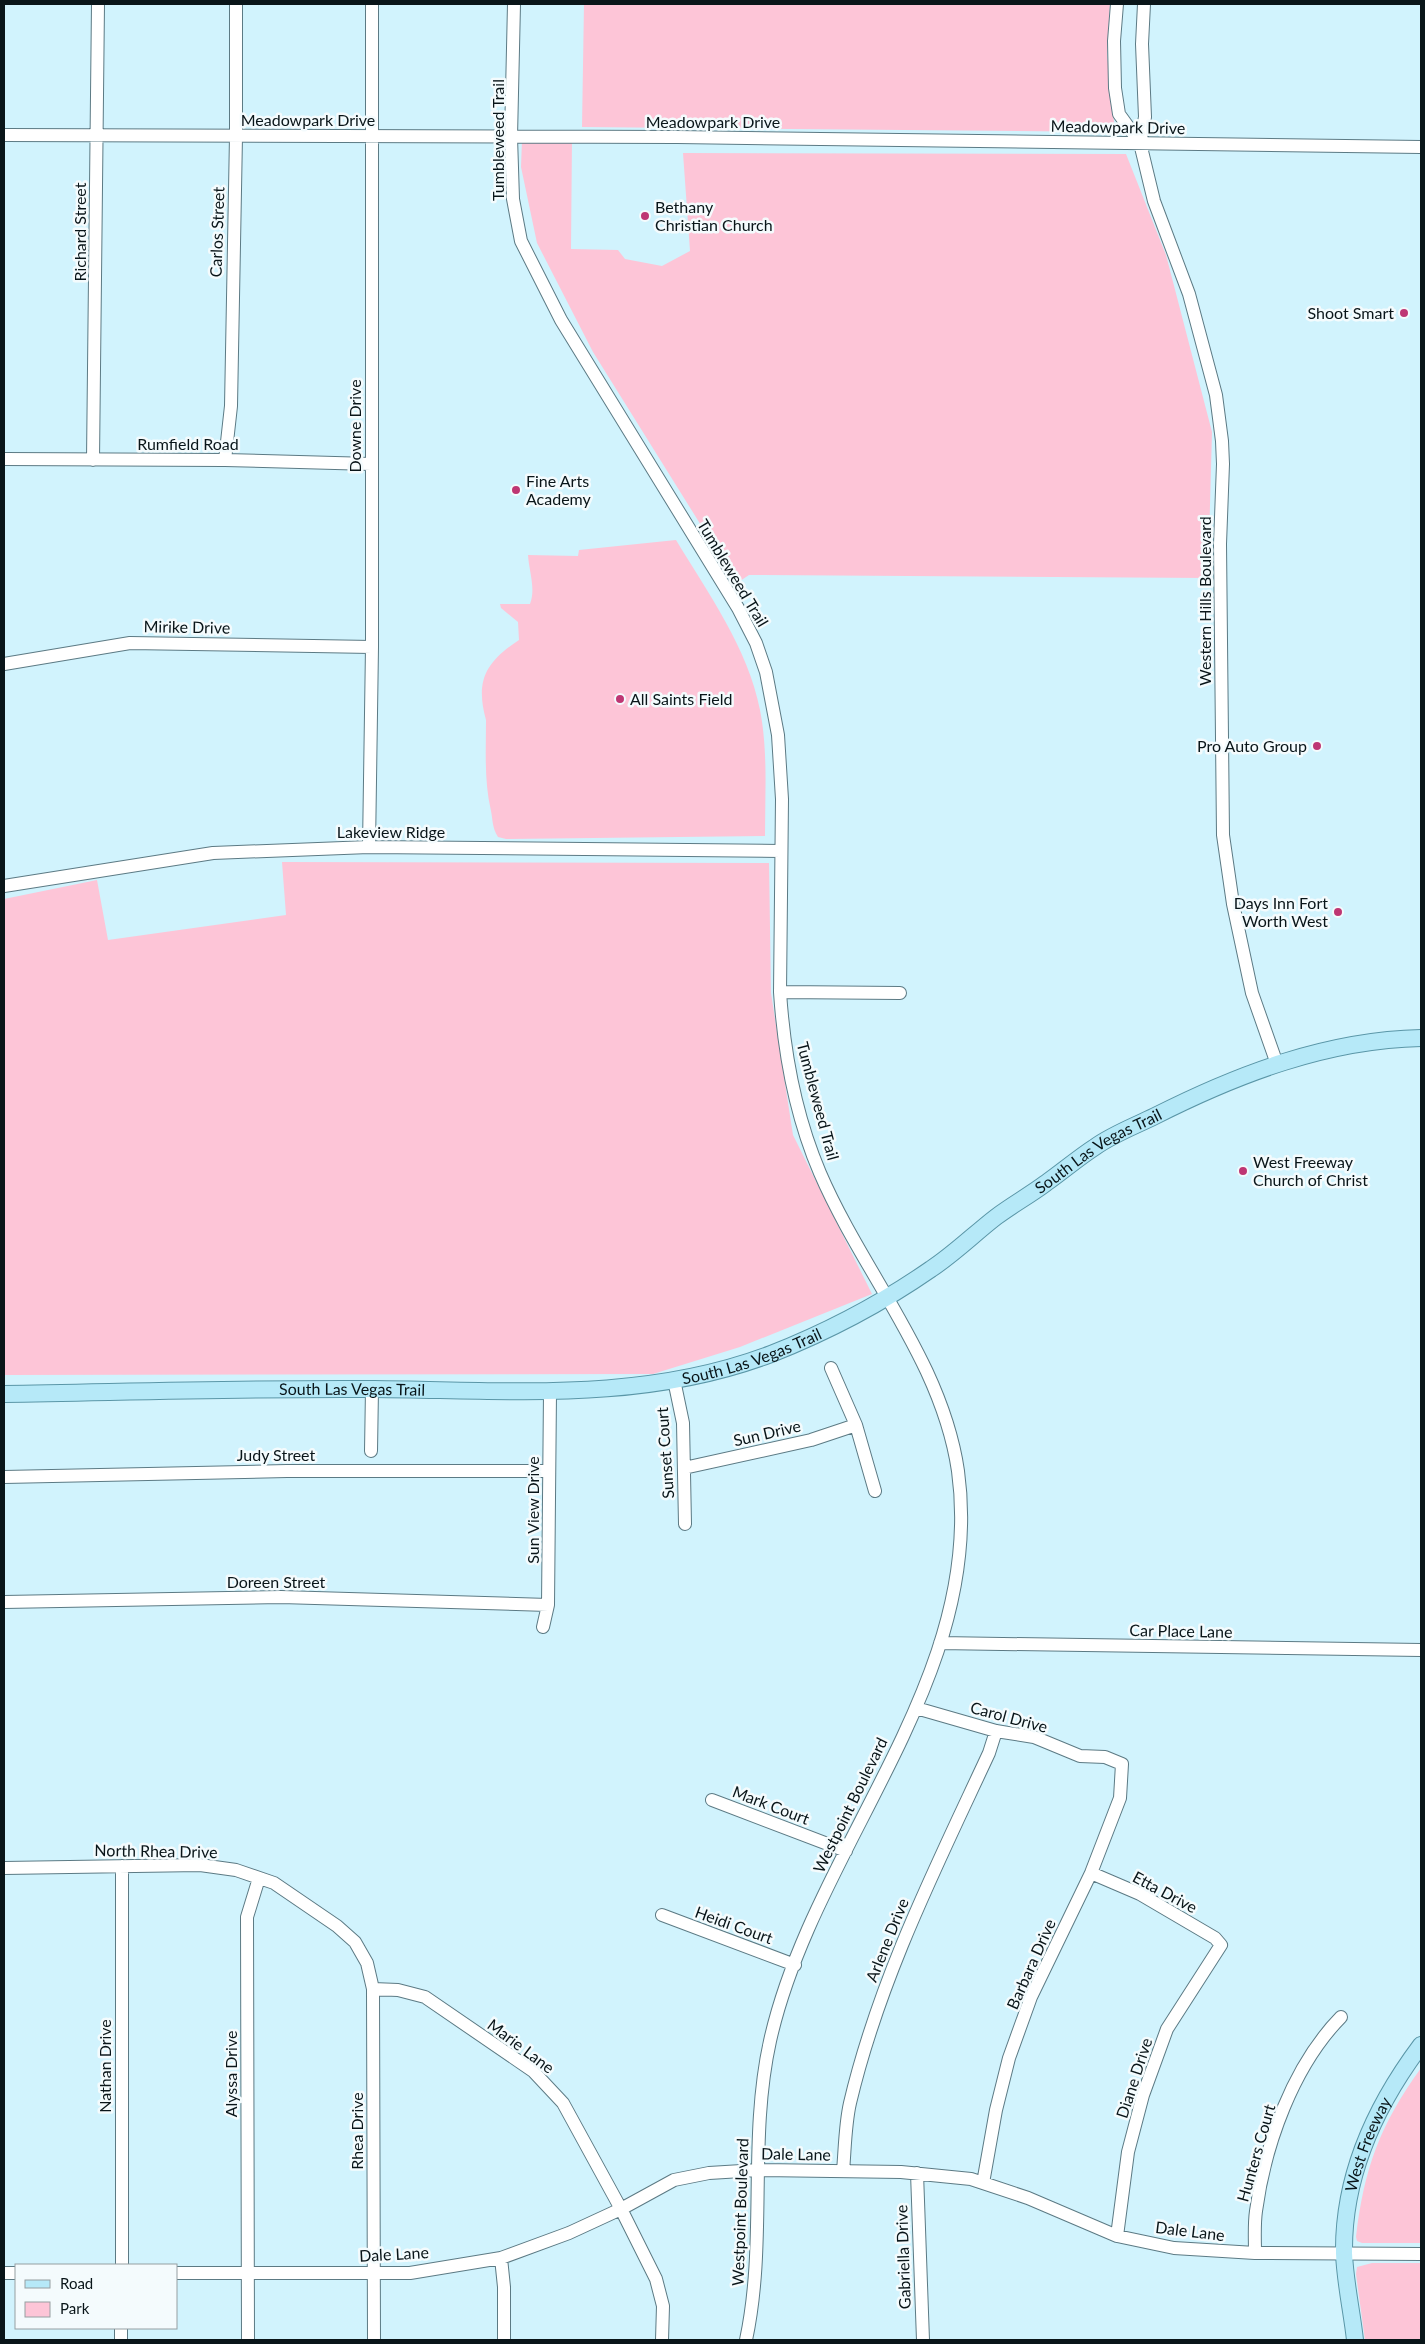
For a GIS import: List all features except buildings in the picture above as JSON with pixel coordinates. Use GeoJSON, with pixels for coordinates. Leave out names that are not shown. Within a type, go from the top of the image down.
{"type":"FeatureCollection","features":[{"type":"Feature","properties":{"kind":"main road","name":"South Las Vegas Trail"},"geometry":{"type":"LineString","coordinates":[[4,1394],[372,1389],[550,1392],[634,1386],[674,1380],[729,1368],[769,1355],[824,1330],[886,1298],[934,1268],[996,1217],[1099,1144],[1198,1094],[1277,1064],[1367,1043],[1396,1038],[1421,1038]]}},
{"type":"Feature","properties":{"kind":"main road","name":"West Freeway"},"geometry":{"type":"LineString","coordinates":[[1355,2340],[1344,2254],[1346,2223],[1353,2181],[1365,2141],[1387,2095],[1421,2045]]}},
{"type":"Feature","properties":{"kind":"street","name":"Richard Street"},"geometry":{"type":"LineString","coordinates":[[93,460],[98,4]]}},
{"type":"Feature","properties":{"kind":"street","name":"Carlos Street"},"geometry":{"type":"LineString","coordinates":[[225,460],[231,406],[236,136],[236,4]]}},
{"type":"Feature","properties":{"kind":"street","name":"Downe Drive"},"geometry":{"type":"LineString","coordinates":[[369,847],[372,647],[371,464],[374,137],[372,4]]}},
{"type":"Feature","properties":{"kind":"street","name":"Tumbleweed Trail"},"geometry":{"type":"LineString","coordinates":[[514,4],[513,198],[521,241],[561,320],[738,608],[756,643],[771,690],[778,735],[782,799],[780,992],[782,1023],[790,1073],[819,1171],[886,1298]]}},
{"type":"Feature","properties":{"kind":"street","name":"Western Hills Boulevard"},"geometry":{"type":"LineString","coordinates":[[1117,4],[1114,41],[1115,88],[1119,114],[1140,144],[1154,200],[1189,294],[1216,395],[1223,464],[1220,553],[1223,835],[1232,904],[1252,993],[1277,1064]]}},
{"type":"Feature","properties":{"kind":"street","name":"Western Hills Boulevard"},"geometry":{"type":"LineString","coordinates":[[1140,144],[1145,117],[1142,44],[1144,4]]}},
{"type":"Feature","properties":{"kind":"street","name":"Meadowpark Drive"},"geometry":{"type":"LineString","coordinates":[[4,135],[677,137],[1421,147]]}},
{"type":"Feature","properties":{"kind":"street","name":"Rumfield Road"},"geometry":{"type":"LineString","coordinates":[[4,459],[225,460],[371,464]]}},
{"type":"Feature","properties":{"kind":"street","name":"Mirike Drive"},"geometry":{"type":"LineString","coordinates":[[4,664],[130,643],[372,647]]}},
{"type":"Feature","properties":{"kind":"street","name":"Lakeview Ridge"},"geometry":{"type":"LineString","coordinates":[[4,886],[213,853],[369,847],[781,851]]}},
{"type":"Feature","properties":{"kind":"street"},"geometry":{"type":"LineString","coordinates":[[780,992],[900,993]]}},
{"type":"Feature","properties":{"kind":"street","name":"Westpoint Boulevard"},"geometry":{"type":"LineString","coordinates":[[746,2340],[752,2314],[757,2252],[760,2102],[770,2042],[783,1994],[818,1907],[916,1708],[940,1642],[954,1594],[958,1562],[961,1503],[958,1470],[951,1437],[941,1405],[927,1372],[886,1298]]}},
{"type":"Feature","properties":{"kind":"street"},"geometry":{"type":"LineString","coordinates":[[830,1368],[856,1424],[875,1491]]}},
{"type":"Feature","properties":{"kind":"street","name":"Sunset Court"},"geometry":{"type":"LineString","coordinates":[[674,1380],[682,1424],[685,1524]]}},
{"type":"Feature","properties":{"kind":"street"},"geometry":{"type":"LineString","coordinates":[[371,1452],[372,1389]]}},
{"type":"Feature","properties":{"kind":"street","name":"Sun View Drive"},"geometry":{"type":"LineString","coordinates":[[543,1627],[548,1605],[550,1392]]}},
{"type":"Feature","properties":{"kind":"street","name":"Sun Drive"},"geometry":{"type":"LineString","coordinates":[[684,1468],[811,1440],[856,1424]]}},
{"type":"Feature","properties":{"kind":"street","name":"Judy Street"},"geometry":{"type":"LineString","coordinates":[[4,1477],[287,1471],[549,1471]]}},
{"type":"Feature","properties":{"kind":"street","name":"Doreen Street"},"geometry":{"type":"LineString","coordinates":[[4,1602],[281,1597],[548,1605]]}},
{"type":"Feature","properties":{"kind":"street","name":"Car Place Lane"},"geometry":{"type":"LineString","coordinates":[[940,1642],[1421,1650]]}},
{"type":"Feature","properties":{"kind":"street","name":"Carol Drive"},"geometry":{"type":"LineString","coordinates":[[916,1708],[996,1731],[1034,1737],[1080,1756],[1105,1758],[1122,1764]]}},
{"type":"Feature","properties":{"kind":"street","name":"Arlene Drive"},"geometry":{"type":"LineString","coordinates":[[843,2171],[850,2105],[876,2011],[911,1921],[989,1753],[996,1731]]}},
{"type":"Feature","properties":{"kind":"street","name":"Barbara Drive"},"geometry":{"type":"LineString","coordinates":[[983,2183],[996,2110],[1010,2058],[1032,1997],[1091,1873],[1120,1798],[1122,1764]]}},
{"type":"Feature","properties":{"kind":"street","name":"Mark Court"},"geometry":{"type":"LineString","coordinates":[[712,1800],[846,1851]]}},
{"type":"Feature","properties":{"kind":"street","name":"North Rhea Drive"},"geometry":{"type":"LineString","coordinates":[[4,1868],[200,1865],[236,1870],[274,1883],[337,1926],[354,1942],[367,1963],[373,1989]]}},
{"type":"Feature","properties":{"kind":"street","name":"Nathan Drive"},"geometry":{"type":"LineString","coordinates":[[122,1866],[122,2264]]}},
{"type":"Feature","properties":{"kind":"street","name":"Etta Drive"},"geometry":{"type":"LineString","coordinates":[[1091,1873],[1140,1894],[1215,1938],[1221,1945]]}},
{"type":"Feature","properties":{"kind":"street","name":"Alyssa Drive"},"geometry":{"type":"LineString","coordinates":[[248,2340],[247,1916],[259,1878]]}},
{"type":"Feature","properties":{"kind":"street","name":"Heidi Court"},"geometry":{"type":"LineString","coordinates":[[662,1915],[795,1965]]}},
{"type":"Feature","properties":{"kind":"street","name":"Diane Drive"},"geometry":{"type":"LineString","coordinates":[[1117,2236],[1128,2152],[1143,2095],[1167,2029],[1221,1945]]}},
{"type":"Feature","properties":{"kind":"street","name":"Marie Lane"},"geometry":{"type":"LineString","coordinates":[[373,1989],[398,1990],[425,1997],[533,2071],[563,2103],[621,2209],[656,2279],[663,2306],[662,2340]]}},
{"type":"Feature","properties":{"kind":"street","name":"Rhea Drive"},"geometry":{"type":"LineString","coordinates":[[373,1989],[374,2340]]}},
{"type":"Feature","properties":{"kind":"street","name":"Hunters Court"},"geometry":{"type":"LineString","coordinates":[[1255,2253],[1256,2212],[1263,2179],[1280,2120],[1301,2071],[1323,2035],[1341,2017]]}},
{"type":"Feature","properties":{"kind":"street","name":"Dale Lane"},"geometry":{"type":"LineString","coordinates":[[178,2273],[410,2273],[501,2258],[569,2233],[621,2209],[674,2180],[709,2173],[758,2170],[917,2173],[983,2183],[1028,2198],[1117,2236],[1174,2248],[1255,2253],[1421,2254]]}},
{"type":"Feature","properties":{"kind":"street","name":"Gabriella Drive"},"geometry":{"type":"LineString","coordinates":[[917,2173],[923,2340]]}},
{"type":"Feature","properties":{"kind":"street"},"geometry":{"type":"LineString","coordinates":[[501,2258],[504,2287],[504,2340]]}},
{"type":"Feature","properties":{"kind":"green space"},"geometry":{"type":"Polygon","coordinates":[[[584,4],[1110,4],[1107,54],[1115,132],[582,127],[584,4]]]}},
{"type":"Feature","properties":{"kind":"green space"},"geometry":{"type":"Polygon","coordinates":[[[572,138],[571,249],[618,250],[625,259],[662,266],[690,251],[683,153],[1126,154],[1166,255],[1212,432],[1208,578],[749,575],[737,583],[593,352],[537,243],[521,167],[522,140],[572,138]]]}},
{"type":"Feature","properties":{"kind":"green space","name":"All Saints Field"},"geometry":{"type":"Polygon","coordinates":[[[676,540],[726,622],[737,643],[754,687],[763,725],[766,773],[765,836],[506,839],[498,837],[493,824],[487,788],[486,720],[482,694],[483,683],[491,664],[498,656],[519,640],[518,622],[501,608],[500,604],[530,604],[532,586],[528,555],[578,556],[579,550],[676,540]]]}},
{"type":"Feature","properties":{"kind":"green space"},"geometry":{"type":"Polygon","coordinates":[[[282,862],[769,863],[771,993],[793,1135],[872,1294],[740,1347],[653,1374],[4,1375],[4,899],[97,880],[108,940],[286,915],[282,862]]]}},
{"type":"Feature","properties":{"kind":"green space"},"geometry":{"type":"Polygon","coordinates":[[[1421,2068],[1421,2243],[1362,2243],[1357,2241],[1356,2237],[1359,2212],[1369,2168],[1385,2128],[1421,2068]]]}},
{"type":"Feature","properties":{"kind":"green space"},"geometry":{"type":"Polygon","coordinates":[[[1372,2263],[1421,2263],[1421,2340],[1365,2340],[1356,2274],[1357,2267],[1372,2263]]]}},
{"type":"Feature","properties":{"kind":"place","name":"Bethany Christian Church"},"geometry":{"type":"Point","coordinates":[645,216]}},
{"type":"Feature","properties":{"kind":"place","name":"Shoot Smart"},"geometry":{"type":"Point","coordinates":[1404,313]}},
{"type":"Feature","properties":{"kind":"place","name":"Fine Arts Academy"},"geometry":{"type":"Point","coordinates":[516,490]}},
{"type":"Feature","properties":{"kind":"place","name":"All Saints Field"},"geometry":{"type":"Point","coordinates":[620,699]}},
{"type":"Feature","properties":{"kind":"place","name":"Pro Auto Group"},"geometry":{"type":"Point","coordinates":[1317,746]}},
{"type":"Feature","properties":{"kind":"place","name":"Days Inn Fort Worth West"},"geometry":{"type":"Point","coordinates":[1338,912]}},
{"type":"Feature","properties":{"kind":"place","name":"West Freeway Church of Christ"},"geometry":{"type":"Point","coordinates":[1243,1171]}}]}
